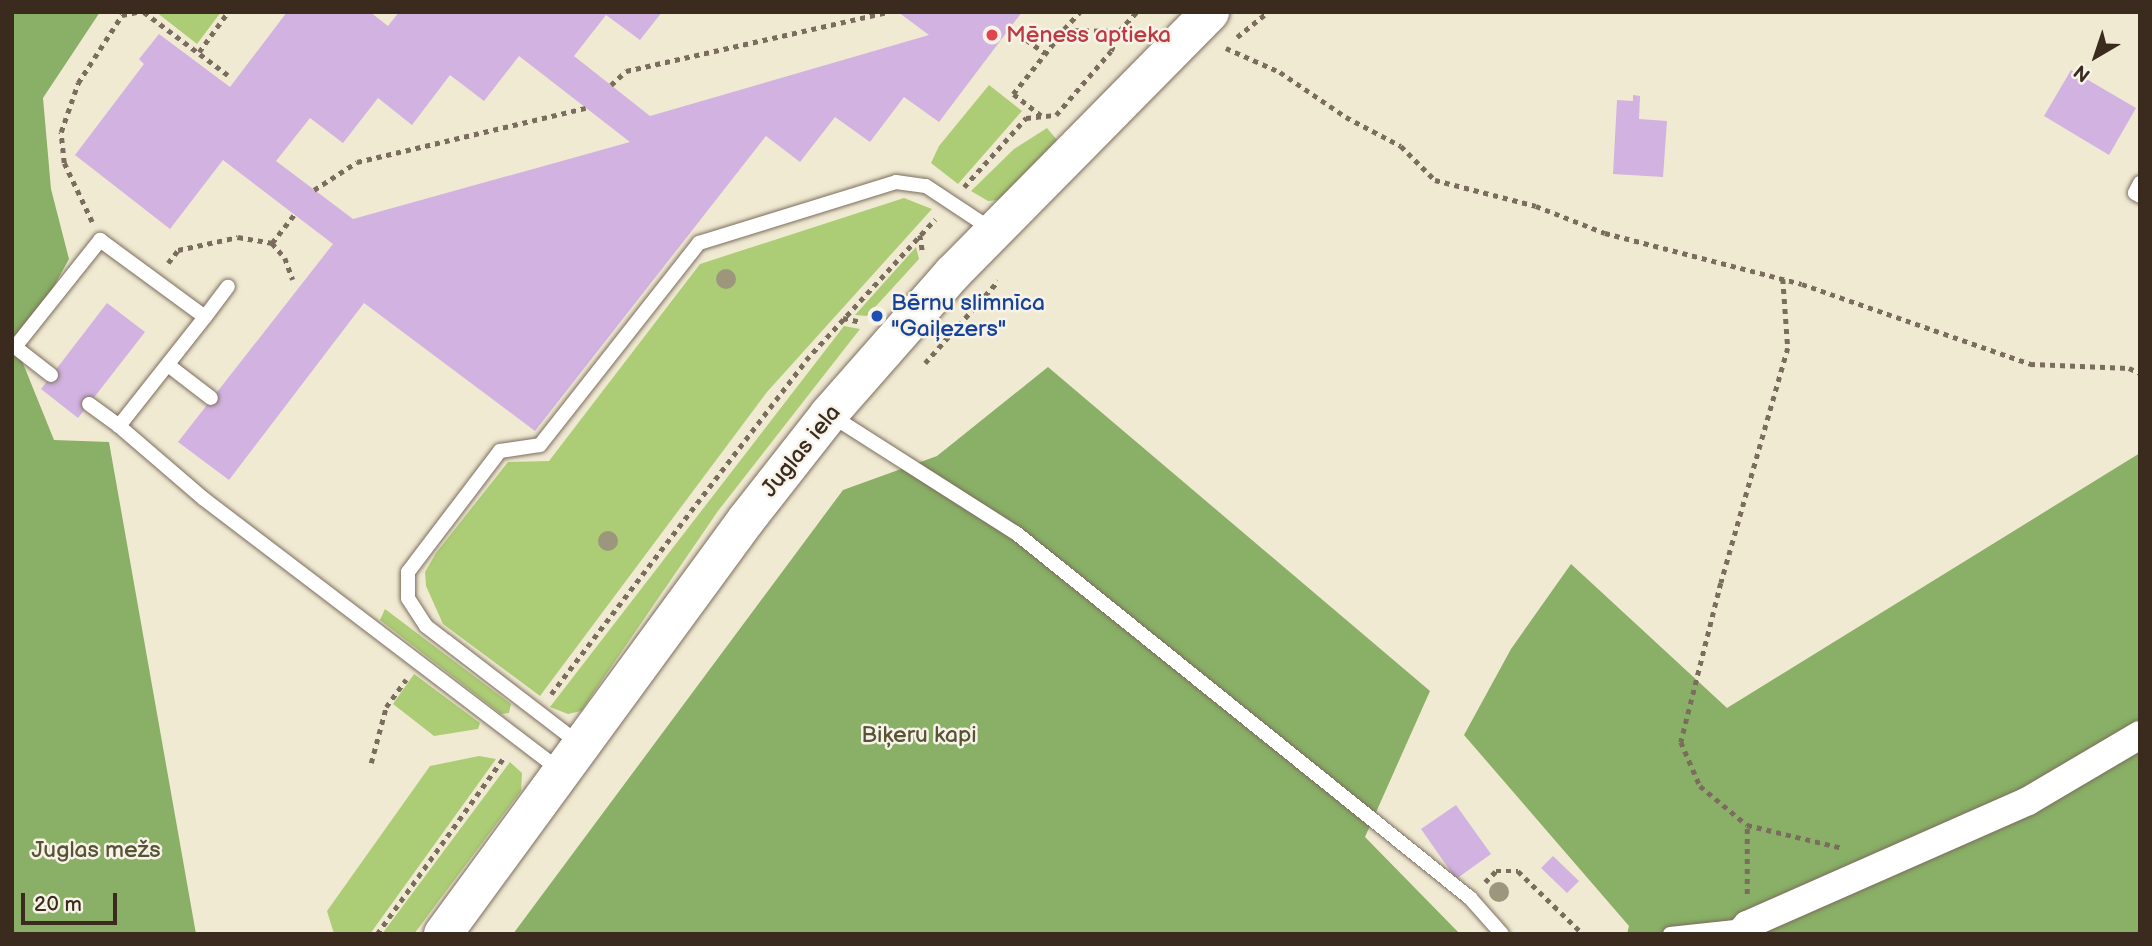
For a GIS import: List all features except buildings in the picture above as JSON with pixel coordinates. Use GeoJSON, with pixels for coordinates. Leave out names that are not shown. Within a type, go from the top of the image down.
{"type":"FeatureCollection","features":[{"type":"Feature","properties":{"kind":"main road","name":"Juglas iela"},"geometry":{"type":"LineString","coordinates":[[443,934],[746,520],[830,414],[953,273],[1210,12]]}},
{"type":"Feature","properties":{"kind":"street"},"geometry":{"type":"LineString","coordinates":[[1743,930],[2028,801],[2140,735]]}},
{"type":"Feature","properties":{"kind":"lane"},"geometry":{"type":"LineString","coordinates":[[572,758],[538,712],[426,626],[408,598],[408,572],[500,451],[540,445],[699,243],[896,182],[926,186],[995,232]]}},
{"type":"Feature","properties":{"kind":"lane"},"geometry":{"type":"LineString","coordinates":[[2140,183],[2135,193],[2140,196]]}},
{"type":"Feature","properties":{"kind":"lane"},"geometry":{"type":"LineString","coordinates":[[51,375],[15,347],[100,240],[205,317]]}},
{"type":"Feature","properties":{"kind":"lane"},"geometry":{"type":"LineString","coordinates":[[119,426],[228,287]]}},
{"type":"Feature","properties":{"kind":"lane"},"geometry":{"type":"LineString","coordinates":[[168,365],[211,398]]}},
{"type":"Feature","properties":{"kind":"lane"},"geometry":{"type":"LineString","coordinates":[[89,404],[119,426],[204,499],[517,740],[572,758]]}},
{"type":"Feature","properties":{"kind":"lane"},"geometry":{"type":"LineString","coordinates":[[830,414],[1016,533],[1469,898],[1502,934]]}},
{"type":"Feature","properties":{"kind":"lane"},"geometry":{"type":"LineString","coordinates":[[1670,934],[1743,930]]}},
{"type":"Feature","properties":{"kind":"path"},"geometry":{"type":"LineString","coordinates":[[100,240],[64,163],[61,132],[78,83],[121,15],[137,12]]}},
{"type":"Feature","properties":{"kind":"path"},"geometry":{"type":"LineString","coordinates":[[144,12],[228,75]]}},
{"type":"Feature","properties":{"kind":"path"},"geometry":{"type":"LineString","coordinates":[[199,52],[228,12]]}},
{"type":"Feature","properties":{"kind":"path"},"geometry":{"type":"LineString","coordinates":[[611,85],[626,71],[888,12]]}},
{"type":"Feature","properties":{"kind":"path"},"geometry":{"type":"LineString","coordinates":[[1042,116],[1013,94],[1080,12]]}},
{"type":"Feature","properties":{"kind":"path"},"geometry":{"type":"LineString","coordinates":[[538,712],[806,360],[1026,118],[1056,115],[1111,51],[1119,31],[1137,12]]}},
{"type":"Feature","properties":{"kind":"path"},"geometry":{"type":"LineString","coordinates":[[1250,24],[1268,12]]}},
{"type":"Feature","properties":{"kind":"path"},"geometry":{"type":"LineString","coordinates":[[1010,28],[1045,53]]}},
{"type":"Feature","properties":{"kind":"path"},"geometry":{"type":"LineString","coordinates":[[1064,30],[1119,31]]}},
{"type":"Feature","properties":{"kind":"path"},"geometry":{"type":"LineString","coordinates":[[1226,48],[1280,72],[1346,117],[1401,146],[1435,180],[1536,206],[1605,233],[1783,279],[2030,364],[2129,368],[2140,373]]}},
{"type":"Feature","properties":{"kind":"path"},"geometry":{"type":"LineString","coordinates":[[314,190],[357,162],[586,108]]}},
{"type":"Feature","properties":{"kind":"path"},"geometry":{"type":"LineString","coordinates":[[272,243],[294,215]]}},
{"type":"Feature","properties":{"kind":"path"},"geometry":{"type":"LineString","coordinates":[[154,280],[178,250],[205,241],[238,237],[272,243],[285,258],[293,280]]}},
{"type":"Feature","properties":{"kind":"path"},"geometry":{"type":"LineString","coordinates":[[1783,279],[1788,348],[1721,583],[1681,742],[1700,786],[1747,825],[1846,849]]}},
{"type":"Feature","properties":{"kind":"path"},"geometry":{"type":"LineString","coordinates":[[371,762],[386,706],[416,663]]}},
{"type":"Feature","properties":{"kind":"path"},"geometry":{"type":"LineString","coordinates":[[377,934],[517,740]]}},
{"type":"Feature","properties":{"kind":"path"},"geometry":{"type":"LineString","coordinates":[[1743,930],[1747,825]]}},
{"type":"Feature","properties":{"kind":"path"},"geometry":{"type":"LineString","coordinates":[[1469,898],[1496,871],[1518,871],[1583,934]]}},
{"type":"Feature","properties":{"kind":"green space","name":"Juglas mežs"},"geometry":{"type":"Polygon","coordinates":[[[12,12],[100,12],[43,98],[51,189],[69,259],[18,351],[54,440],[109,442],[196,934],[12,934],[12,12]]]}},
{"type":"Feature","properties":{"kind":"green space"},"geometry":{"type":"Polygon","coordinates":[[[156,12],[221,12],[197,44],[156,12]]]}},
{"type":"Feature","properties":{"kind":"green space"},"geometry":{"type":"Polygon","coordinates":[[[989,85],[1022,111],[958,184],[931,163],[939,146],[989,85]]]}},
{"type":"Feature","properties":{"kind":"green space"},"geometry":{"type":"Polygon","coordinates":[[[1047,128],[1057,140],[1000,200],[988,201],[971,191],[1014,149],[1047,128]]]}},
{"type":"Feature","properties":{"kind":"green space"},"geometry":{"type":"Polygon","coordinates":[[[904,198],[932,209],[767,392],[540,696],[443,624],[426,586],[425,572],[436,553],[508,462],[549,461],[700,264],[904,198]]]}},
{"type":"Feature","properties":{"kind":"green space"},"geometry":{"type":"Polygon","coordinates":[[[916,247],[919,259],[867,316],[855,315],[916,247]]]}},
{"type":"Feature","properties":{"kind":"green space"},"geometry":{"type":"Polygon","coordinates":[[[844,326],[860,329],[718,511],[581,711],[568,714],[550,707],[844,326]]]}},
{"type":"Feature","properties":{"kind":"green space","name":"Biķeru kapi"},"geometry":{"type":"Polygon","coordinates":[[[1048,367],[1430,691],[1365,837],[1460,934],[513,934],[843,490],[937,456],[1048,367]]]}},
{"type":"Feature","properties":{"kind":"green space"},"geometry":{"type":"Polygon","coordinates":[[[2140,453],[2140,934],[1627,934],[1629,926],[1464,735],[1511,649],[1571,564],[1727,708],[2140,453]]]}},
{"type":"Feature","properties":{"kind":"green space"},"geometry":{"type":"Polygon","coordinates":[[[385,609],[511,704],[509,713],[501,714],[380,620],[385,609]]]}},
{"type":"Feature","properties":{"kind":"green space"},"geometry":{"type":"Polygon","coordinates":[[[414,674],[480,723],[478,729],[434,736],[393,704],[414,674]]]}},
{"type":"Feature","properties":{"kind":"green space"},"geometry":{"type":"Polygon","coordinates":[[[479,756],[496,759],[370,934],[334,934],[327,911],[430,766],[479,756]]]}},
{"type":"Feature","properties":{"kind":"green space"},"geometry":{"type":"Polygon","coordinates":[[[510,762],[522,773],[521,791],[414,934],[382,934],[510,762]]]}},
{"type":"Feature","properties":{"kind":"place","name":"Mēness aptieka"},"geometry":{"type":"Point","coordinates":[992,35]}},
{"type":"Feature","properties":{"kind":"place","name":"Bērnu slimnīca \"Gaiļezers\""},"geometry":{"type":"Point","coordinates":[877,316]}}]}
